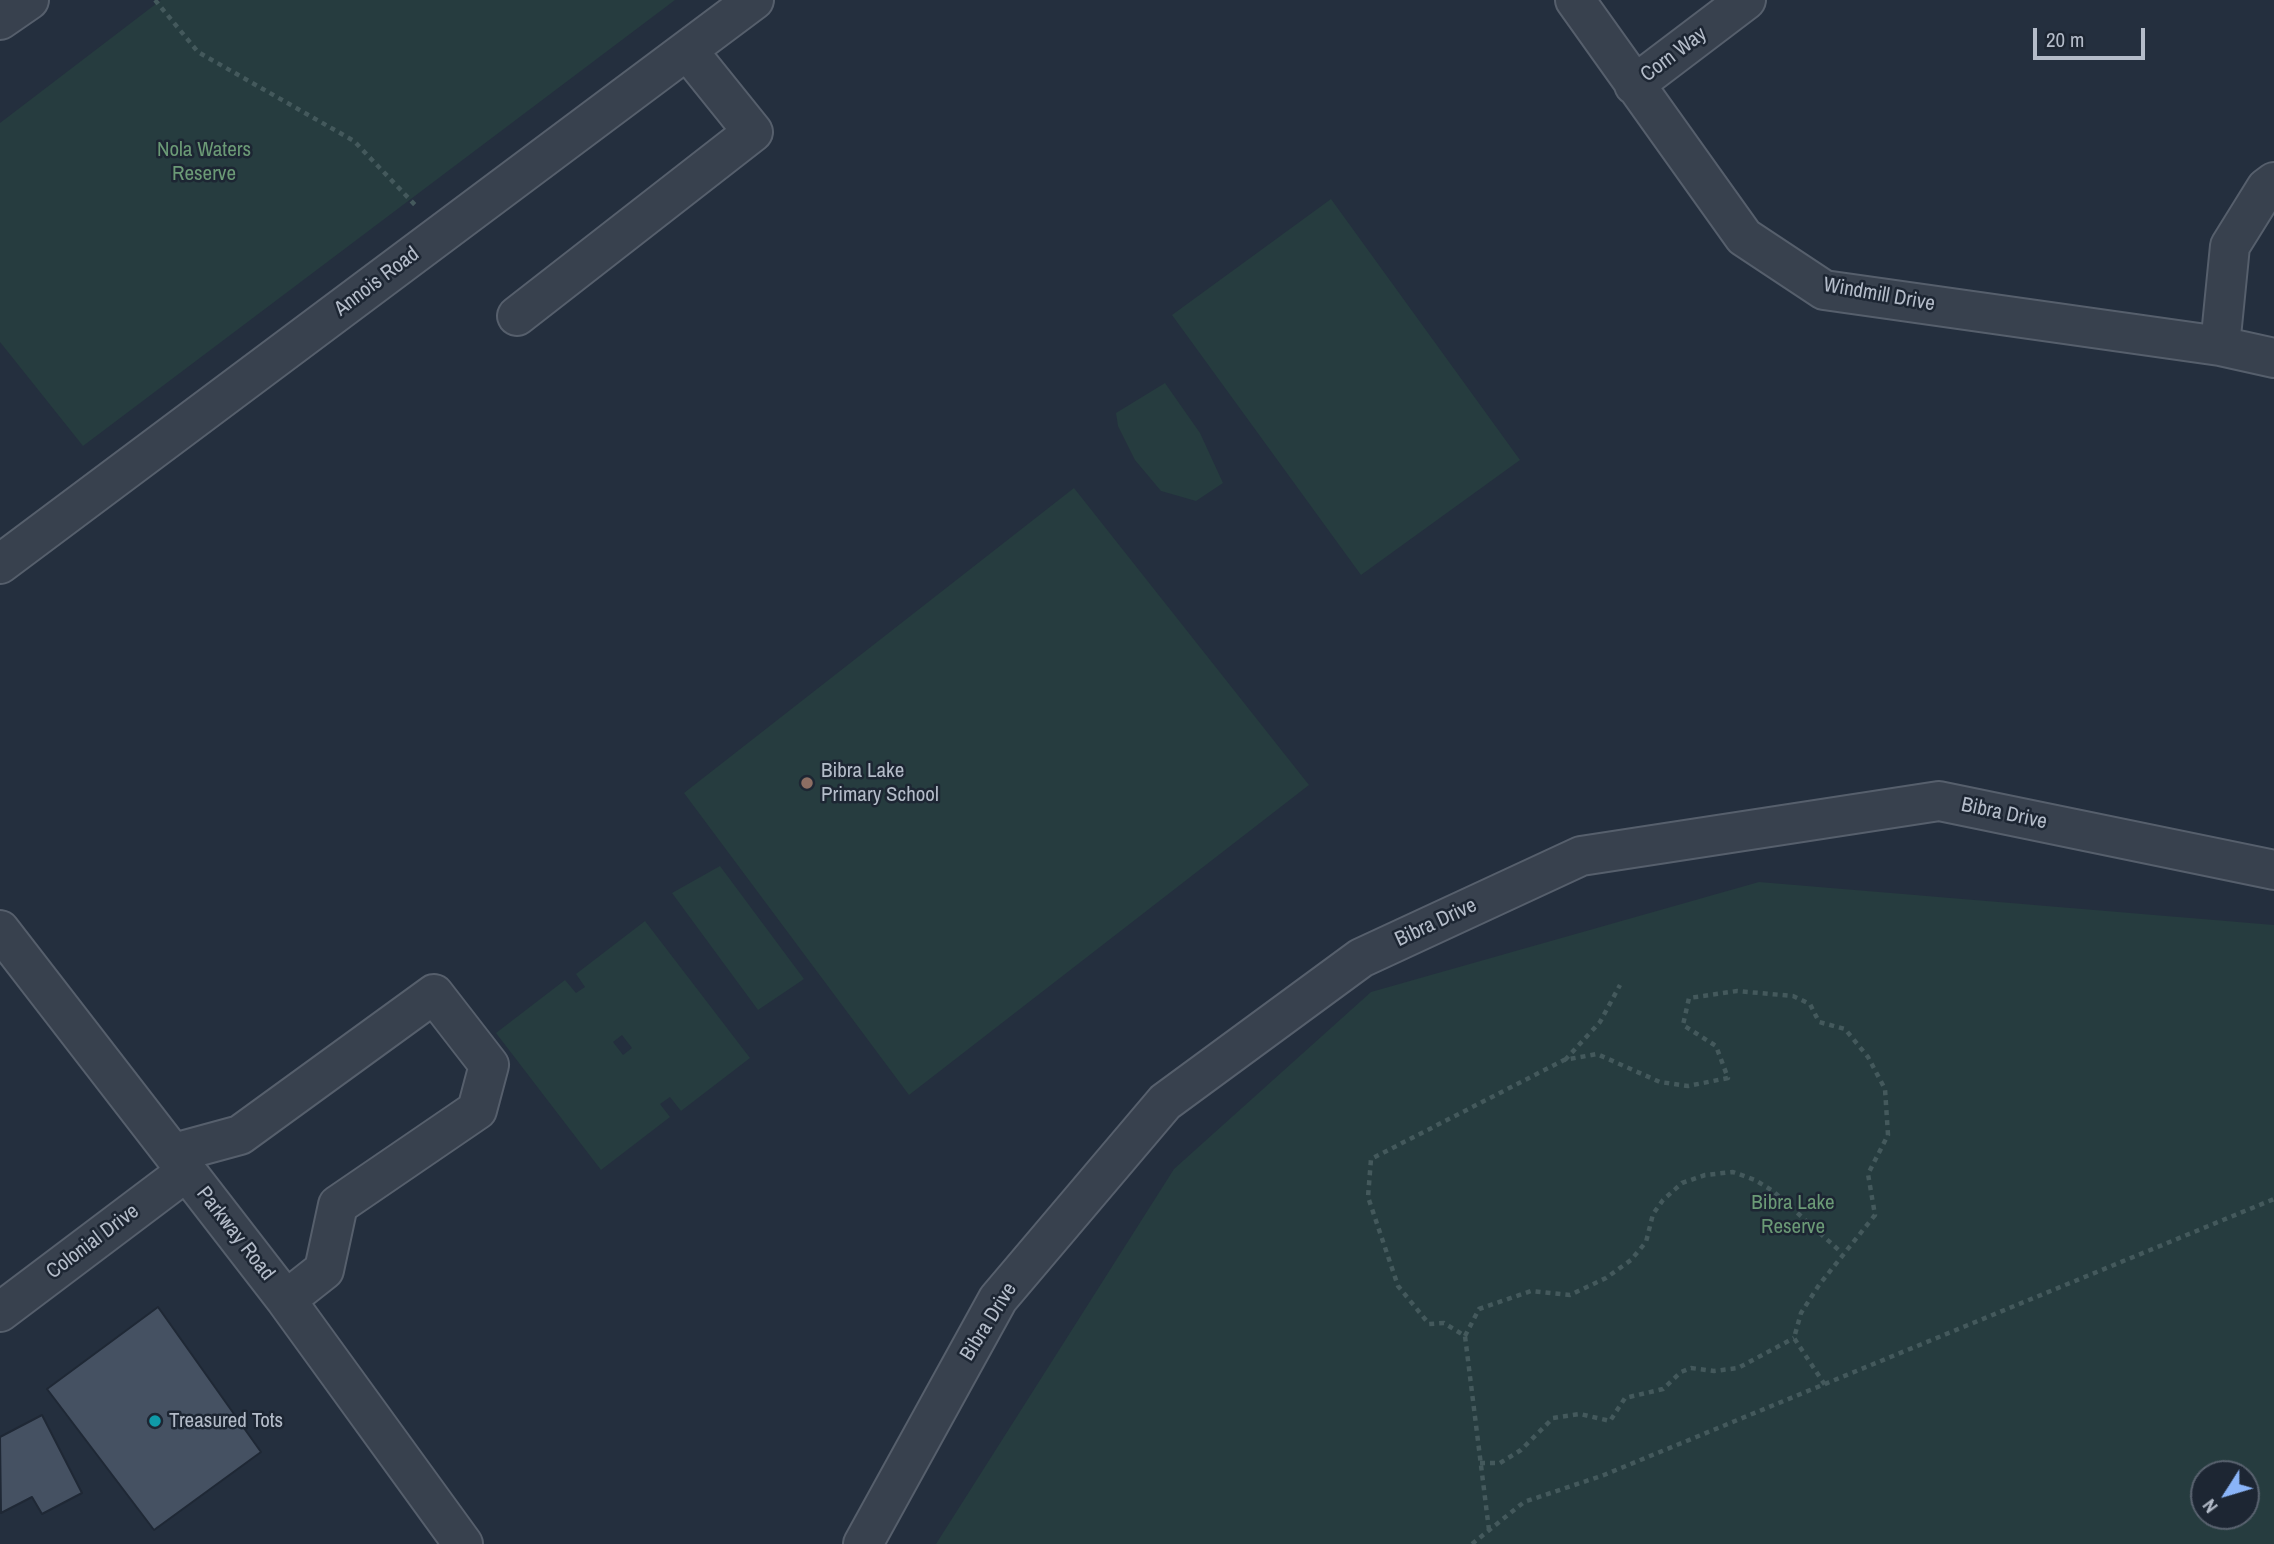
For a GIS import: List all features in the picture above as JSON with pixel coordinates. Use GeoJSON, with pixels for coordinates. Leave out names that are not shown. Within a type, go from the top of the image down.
{"type":"FeatureCollection","features":[{"type":"Feature","properties":{"kind":"street"},"geometry":{"type":"LineString","coordinates":[[0,20],[29,0]]}},
{"type":"Feature","properties":{"kind":"street","name":"Annois Road"},"geometry":{"type":"LineString","coordinates":[[0,564],[754,0]]}},
{"type":"Feature","properties":{"kind":"street","name":"Windmill Drive"},"geometry":{"type":"LineString","coordinates":[[1575,0],[1744,237],[1824,290],[2220,346],[2274,358]]}},
{"type":"Feature","properties":{"kind":"street","name":"Corn Way"},"geometry":{"type":"LineString","coordinates":[[1634,85],[1746,0]]}},
{"type":"Feature","properties":{"kind":"street"},"geometry":{"type":"LineString","coordinates":[[517,316],[753,132],[687,50]]}},
{"type":"Feature","properties":{"kind":"street"},"geometry":{"type":"LineString","coordinates":[[2220,346],[2230,246],[2266,188],[2274,182]]}},
{"type":"Feature","properties":{"kind":"street","name":"Bibra Drive"},"geometry":{"type":"LineString","coordinates":[[863,1544],[998,1298],[1165,1102],[1361,958],[1581,856],[1939,801],[2274,870]]}},
{"type":"Feature","properties":{"kind":"street","name":"Parkway Road"},"geometry":{"type":"LineString","coordinates":[[0,930],[286,1300],[463,1544]]}},
{"type":"Feature","properties":{"kind":"street"},"geometry":{"type":"LineString","coordinates":[[180,1162],[240,1135],[434,994],[489,1065],[477,1110],[338,1205],[324,1270],[286,1300]]}},
{"type":"Feature","properties":{"kind":"street","name":"Colonial Drive"},"geometry":{"type":"LineString","coordinates":[[0,1312],[180,1162]]}},
{"type":"Feature","properties":{"kind":"path"},"geometry":{"type":"LineString","coordinates":[[155,0],[198,52],[354,141],[442,233]]}},
{"type":"Feature","properties":{"kind":"path"},"geometry":{"type":"LineString","coordinates":[[1564,1060],[1600,1022],[1620,985]]}},
{"type":"Feature","properties":{"kind":"path"},"geometry":{"type":"LineString","coordinates":[[1465,1336],[1444,1323],[1429,1324],[1398,1286],[1368,1197],[1371,1159],[1564,1060],[1597,1054],[1660,1082],[1688,1086],[1728,1078],[1716,1046],[1683,1025],[1689,998],[1737,991],[1793,996],[1810,1004],[1819,1022],[1845,1029],[1868,1057],[1885,1089],[1888,1135],[1868,1174],[1875,1215],[1842,1253],[1801,1313],[1794,1338],[1738,1368],[1714,1371],[1691,1368],[1681,1372],[1663,1389],[1625,1398],[1610,1421],[1580,1413],[1553,1418],[1521,1450],[1500,1463],[1480,1463]]}},
{"type":"Feature","properties":{"kind":"path"},"geometry":{"type":"LineString","coordinates":[[1489,1531],[1465,1336],[1479,1309],[1531,1292],[1570,1295],[1606,1278],[1631,1260],[1646,1242],[1653,1213],[1663,1200],[1682,1183],[1705,1175],[1733,1172],[1755,1180],[1773,1191],[1842,1253]]}},
{"type":"Feature","properties":{"kind":"path"},"geometry":{"type":"LineString","coordinates":[[1472,1544],[1524,1502],[1604,1475],[2274,1199]]}},
{"type":"Feature","properties":{"kind":"path"},"geometry":{"type":"LineString","coordinates":[[1794,1338],[1825,1385]]}},
{"type":"Feature","properties":{"kind":"green space","name":"Nola Waters Reserve"},"geometry":{"type":"Polygon","coordinates":[[[161,0],[675,0],[83,446],[0,342],[0,123],[161,0]]]}},
{"type":"Feature","properties":{"kind":"green space"},"geometry":{"type":"Polygon","coordinates":[[[1331,199],[1520,460],[1361,575],[1172,315],[1331,199]]]}},
{"type":"Feature","properties":{"kind":"green space"},"geometry":{"type":"Polygon","coordinates":[[[1165,383],[1200,433],[1223,483],[1196,501],[1161,491],[1135,460],[1118,426],[1116,413],[1165,383]]]}},
{"type":"Feature","properties":{"kind":"green space"},"geometry":{"type":"Polygon","coordinates":[[[1074,488],[1309,785],[909,1095],[684,793],[1074,488]]]}},
{"type":"Feature","properties":{"kind":"green space"},"geometry":{"type":"Polygon","coordinates":[[[720,866],[804,979],[758,1010],[672,893],[720,866]]]}},
{"type":"Feature","properties":{"kind":"green space","name":"Bibra Lake Reserve"},"geometry":{"type":"Polygon","coordinates":[[[1759,882],[2274,925],[2274,1544],[936,1544],[1174,1169],[1371,992],[1759,882]]]}},
{"type":"Feature","properties":{"kind":"green space"},"geometry":{"type":"Polygon","coordinates":[[[645,921],[750,1058],[681,1111],[670,1097],[660,1104],[670,1117],[601,1170],[496,1033],[565,980],[576,993],[585,987],[576,974],[645,921]],[[622,1035],[613,1042],[623,1055],[632,1048],[622,1035]]]}},
{"type":"Feature","properties":{"kind":"building","name":"Treasured Tots"},"geometry":{"type":"Polygon","coordinates":[[[158,1307],[261,1452],[154,1530],[47,1389],[158,1307]]]}},
{"type":"Feature","properties":{"kind":"building"},"geometry":{"type":"Polygon","coordinates":[[[42,1415],[82,1493],[42,1514],[32,1497],[1,1513],[0,1437],[42,1415]]]}},
{"type":"Feature","properties":{"kind":"place","name":"Bibra Lake Primary School"},"geometry":{"type":"Point","coordinates":[807,783]}},
{"type":"Feature","properties":{"kind":"place","name":"Treasured Tots"},"geometry":{"type":"Point","coordinates":[155,1421]}}]}
